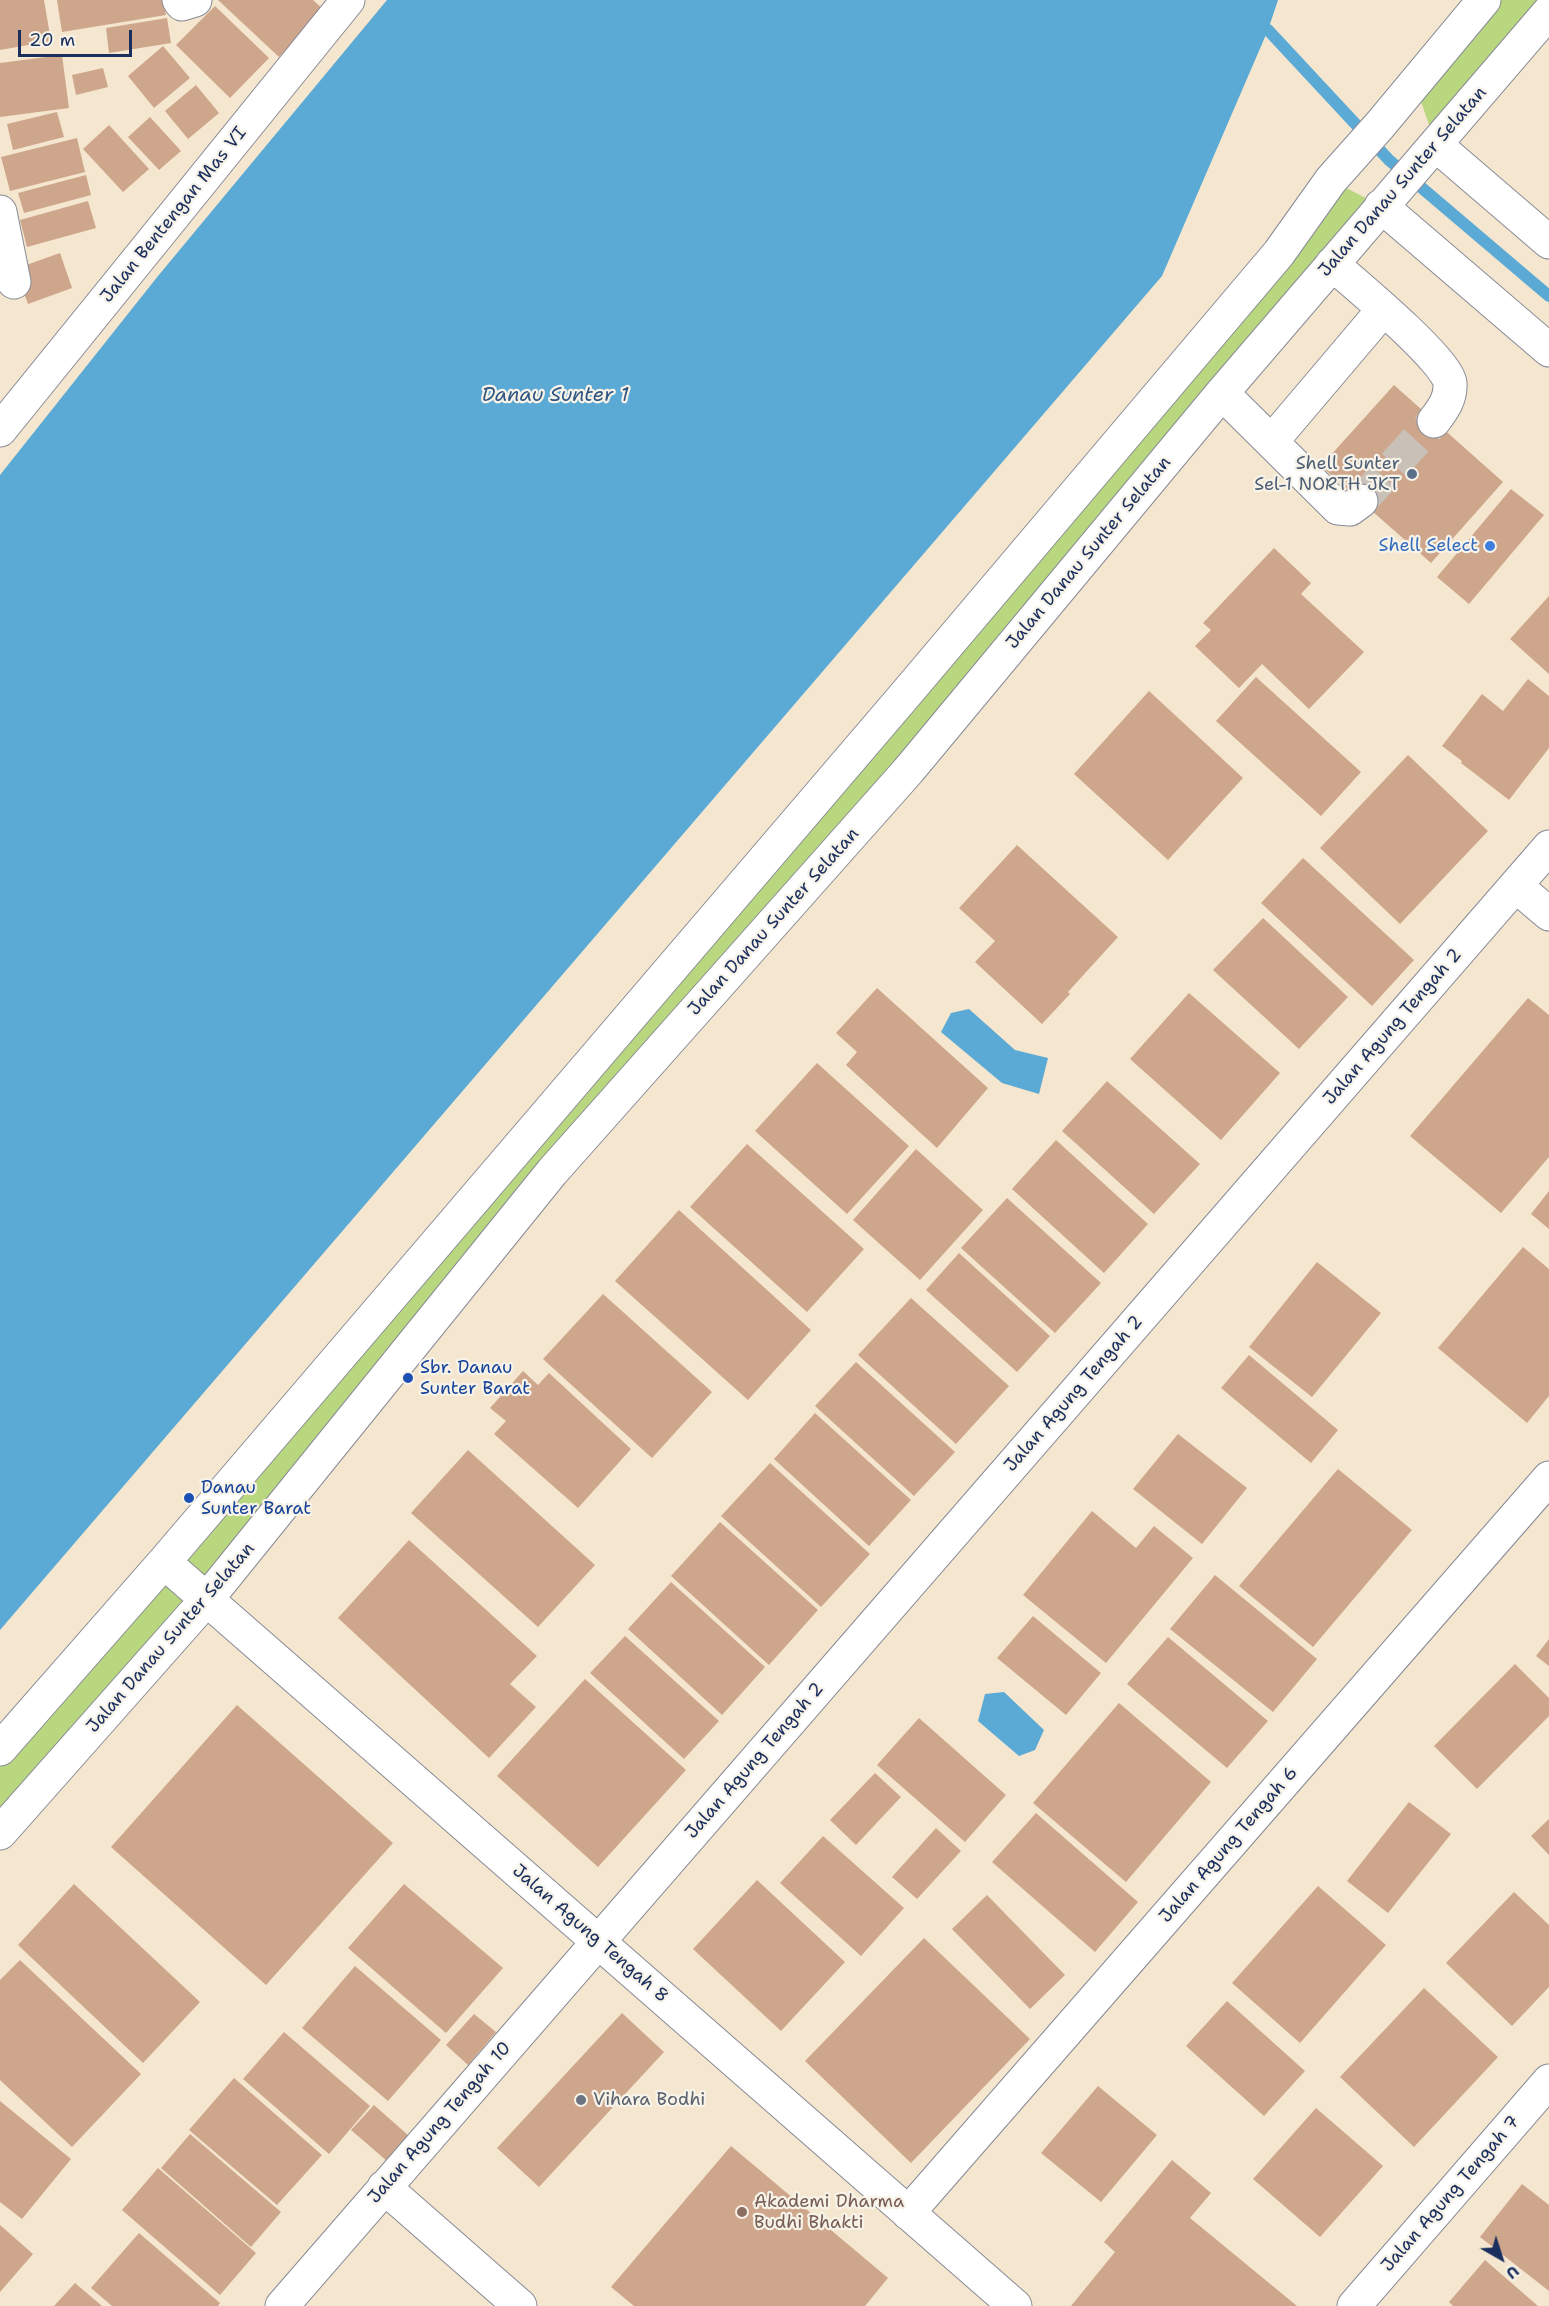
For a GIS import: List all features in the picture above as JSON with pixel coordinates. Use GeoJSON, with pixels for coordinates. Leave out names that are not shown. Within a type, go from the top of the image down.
{"type":"FeatureCollection","features":[{"type":"Feature","properties":{"kind":"street"},"geometry":{"type":"LineString","coordinates":[[179,0],[182,4],[195,0]]}},
{"type":"Feature","properties":{"kind":"street","name":"Jalan Bentengan Mas VI"},"geometry":{"type":"LineString","coordinates":[[0,429],[348,0]]}},
{"type":"Feature","properties":{"kind":"street"},"geometry":{"type":"LineString","coordinates":[[0,1749],[164,1562],[948,643],[1279,253],[1331,180],[1485,0]]}},
{"type":"Feature","properties":{"kind":"street","name":"Jalan Danau Sunter Selatan"},"geometry":{"type":"LineString","coordinates":[[0,1833],[207,1599],[552,1172],[908,771],[1222,393],[1549,12]]}},
{"type":"Feature","properties":{"kind":"street"},"geometry":{"type":"LineString","coordinates":[[1428,153],[1549,242]]}},
{"type":"Feature","properties":{"kind":"street"},"geometry":{"type":"LineString","coordinates":[[1388,198],[1549,351]]}},
{"type":"Feature","properties":{"kind":"street"},"geometry":{"type":"LineString","coordinates":[[0,212],[14,282]]}},
{"type":"Feature","properties":{"kind":"street"},"geometry":{"type":"LineString","coordinates":[[1332,264],[1436,360],[1450,381],[1448,401],[1434,421]]}},
{"type":"Feature","properties":{"kind":"street"},"geometry":{"type":"LineString","coordinates":[[1272,441],[1383,310]]}},
{"type":"Feature","properties":{"kind":"street"},"geometry":{"type":"LineString","coordinates":[[1222,393],[1338,508],[1350,509],[1361,501]]}},
{"type":"Feature","properties":{"kind":"street","name":"Jalan Agung Tengah 2"},"geometry":{"type":"LineString","coordinates":[[598,1941],[1549,847]]}},
{"type":"Feature","properties":{"kind":"street"},"geometry":{"type":"LineString","coordinates":[[1516,886],[1549,914]]}},
{"type":"Feature","properties":{"kind":"street","name":"Jalan Agung Tengah 6"},"geometry":{"type":"LineString","coordinates":[[908,2213],[1549,1478]]}},
{"type":"Feature","properties":{"kind":"street","name":"Jalan Agung Tengah 8"},"geometry":{"type":"LineString","coordinates":[[164,1562],[1015,2306]]}},
{"type":"Feature","properties":{"kind":"street","name":"Jalan Agung Tengah 10"},"geometry":{"type":"LineString","coordinates":[[282,2306],[598,1941]]}},
{"type":"Feature","properties":{"kind":"street","name":"Jalan Agung Tengah 7"},"geometry":{"type":"LineString","coordinates":[[1354,2306],[1549,2081]]}},
{"type":"Feature","properties":{"kind":"street"},"geometry":{"type":"LineString","coordinates":[[384,2187],[520,2306]]}},
{"type":"Feature","properties":{"kind":"green space"},"geometry":{"type":"Polygon","coordinates":[[[1484,0],[1549,0],[1436,145],[1415,84],[1484,0]]]}},
{"type":"Feature","properties":{"kind":"green space"},"geometry":{"type":"Polygon","coordinates":[[[1331,180],[1381,206],[0,1833],[0,1749],[1331,180]]]}},
{"type":"Feature","properties":{"kind":"water","name":"Danau Sunter 1"},"geometry":{"type":"Polygon","coordinates":[[[387,0],[1278,0],[1268,30],[1162,276],[0,1630],[0,475],[158,276],[387,0]]]}},
{"type":"Feature","properties":{"kind":"water"},"geometry":{"type":"Polygon","coordinates":[[[969,1009],[1015,1050],[1048,1058],[1039,1094],[1002,1083],[941,1032],[951,1013],[969,1009]]]}},
{"type":"Feature","properties":{"kind":"water"},"geometry":{"type":"Polygon","coordinates":[[[1004,1692],[1044,1730],[1035,1750],[1019,1756],[978,1721],[985,1694],[1004,1692]]]}},
{"type":"Feature","properties":{"kind":"building"},"geometry":{"type":"Polygon","coordinates":[[[0,0],[44,0],[51,41],[0,50],[0,0]]]}},
{"type":"Feature","properties":{"kind":"building"},"geometry":{"type":"Polygon","coordinates":[[[57,0],[163,0],[166,15],[62,32],[57,0]]]}},
{"type":"Feature","properties":{"kind":"building"},"geometry":{"type":"Polygon","coordinates":[[[218,0],[313,0],[324,10],[279,57],[218,0]]]}},
{"type":"Feature","properties":{"kind":"building"},"geometry":{"type":"Polygon","coordinates":[[[215,6],[269,58],[230,98],[176,45],[215,6]]]}},
{"type":"Feature","properties":{"kind":"building"},"geometry":{"type":"Polygon","coordinates":[[[167,18],[171,43],[109,53],[106,28],[167,18]]]}},
{"type":"Feature","properties":{"kind":"building"},"geometry":{"type":"Polygon","coordinates":[[[163,46],[190,78],[154,108],[128,76],[163,46]]]}},
{"type":"Feature","properties":{"kind":"building"},"geometry":{"type":"Polygon","coordinates":[[[62,55],[69,108],[0,117],[0,63],[62,55]]]}},
{"type":"Feature","properties":{"kind":"building"},"geometry":{"type":"Polygon","coordinates":[[[103,68],[108,87],[76,95],[72,75],[103,68]]]}},
{"type":"Feature","properties":{"kind":"building"},"geometry":{"type":"Polygon","coordinates":[[[196,85],[219,113],[188,139],[165,111],[196,85]]]}},
{"type":"Feature","properties":{"kind":"building"},"geometry":{"type":"Polygon","coordinates":[[[57,112],[64,137],[13,150],[7,124],[57,112]]]}},
{"type":"Feature","properties":{"kind":"building"},"geometry":{"type":"Polygon","coordinates":[[[150,117],[181,151],[159,170],[128,137],[150,117]]]}},
{"type":"Feature","properties":{"kind":"building"},"geometry":{"type":"Polygon","coordinates":[[[109,125],[149,169],[123,192],[83,149],[109,125]]]}},
{"type":"Feature","properties":{"kind":"building"},"geometry":{"type":"Polygon","coordinates":[[[77,138],[85,172],[10,191],[1,157],[77,138]]]}},
{"type":"Feature","properties":{"kind":"building"},"geometry":{"type":"Polygon","coordinates":[[[86,175],[91,195],[24,213],[18,193],[86,175]]]}},
{"type":"Feature","properties":{"kind":"building"},"geometry":{"type":"Polygon","coordinates":[[[88,201],[96,228],[27,247],[20,220],[88,201]]]}},
{"type":"Feature","properties":{"kind":"building"},"geometry":{"type":"Polygon","coordinates":[[[60,253],[72,288],[28,304],[15,269],[60,253]]]}},
{"type":"Feature","properties":{"kind":"building","name":"Shell Sunter Sel-1 NORTH JKT"},"geometry":{"type":"Polygon","coordinates":[[[1394,385],[1503,482],[1431,563],[1321,466],[1394,385]]]}},
{"type":"Feature","properties":{"kind":"building","name":"Shell Select"},"geometry":{"type":"Polygon","coordinates":[[[1511,489],[1544,515],[1469,604],[1437,577],[1511,489]]]}},
{"type":"Feature","properties":{"kind":"building"},"geometry":{"type":"Polygon","coordinates":[[[1274,548],[1311,583],[1301,594],[1364,652],[1309,709],[1262,664],[1239,688],[1195,646],[1211,630],[1203,623],[1274,548]]]}},
{"type":"Feature","properties":{"kind":"building"},"geometry":{"type":"Polygon","coordinates":[[[1549,596],[1549,674],[1510,639],[1549,596]]]}},
{"type":"Feature","properties":{"kind":"building"},"geometry":{"type":"Polygon","coordinates":[[[1256,677],[1361,772],[1321,816],[1216,721],[1256,677]]]}},
{"type":"Feature","properties":{"kind":"building"},"geometry":{"type":"Polygon","coordinates":[[[1528,679],[1549,696],[1549,748],[1509,800],[1442,746],[1482,694],[1503,711],[1528,679]]]}},
{"type":"Feature","properties":{"kind":"building"},"geometry":{"type":"Polygon","coordinates":[[[1149,691],[1243,778],[1168,860],[1074,774],[1149,691]]]}},
{"type":"Feature","properties":{"kind":"building"},"geometry":{"type":"Polygon","coordinates":[[[1408,755],[1488,831],[1400,924],[1320,848],[1408,755]]]}},
{"type":"Feature","properties":{"kind":"building"},"geometry":{"type":"Polygon","coordinates":[[[1017,845],[1118,937],[1042,1024],[975,962],[995,941],[959,908],[1017,845]]]}},
{"type":"Feature","properties":{"kind":"building"},"geometry":{"type":"Polygon","coordinates":[[[1303,858],[1414,960],[1372,1006],[1261,903],[1303,858]]]}},
{"type":"Feature","properties":{"kind":"building"},"geometry":{"type":"Polygon","coordinates":[[[1263,918],[1348,997],[1299,1049],[1213,970],[1263,918]]]}},
{"type":"Feature","properties":{"kind":"building"},"geometry":{"type":"Polygon","coordinates":[[[877,988],[988,1088],[937,1148],[846,1065],[857,1052],[836,1033],[877,988]]]}},
{"type":"Feature","properties":{"kind":"building"},"geometry":{"type":"Polygon","coordinates":[[[1189,993],[1280,1073],[1221,1140],[1130,1059],[1189,993]]]}},
{"type":"Feature","properties":{"kind":"building"},"geometry":{"type":"Polygon","coordinates":[[[1528,998],[1549,1015],[1549,1157],[1501,1213],[1410,1136],[1528,998]]]}},
{"type":"Feature","properties":{"kind":"building"},"geometry":{"type":"Polygon","coordinates":[[[817,1063],[909,1146],[847,1214],[755,1131],[817,1063]]]}},
{"type":"Feature","properties":{"kind":"building"},"geometry":{"type":"Polygon","coordinates":[[[1107,1081],[1200,1164],[1154,1214],[1062,1131],[1107,1081]]]}},
{"type":"Feature","properties":{"kind":"building"},"geometry":{"type":"Polygon","coordinates":[[[1056,1140],[1148,1224],[1104,1273],[1012,1189],[1056,1140]]]}},
{"type":"Feature","properties":{"kind":"building"},"geometry":{"type":"Polygon","coordinates":[[[747,1144],[864,1249],[807,1312],[690,1207],[747,1144]]]}},
{"type":"Feature","properties":{"kind":"building"},"geometry":{"type":"Polygon","coordinates":[[[916,1149],[983,1210],[920,1280],[853,1220],[916,1149]]]}},
{"type":"Feature","properties":{"kind":"building"},"geometry":{"type":"Polygon","coordinates":[[[1549,1191],[1549,1229],[1531,1214],[1549,1191]]]}},
{"type":"Feature","properties":{"kind":"building"},"geometry":{"type":"Polygon","coordinates":[[[1007,1198],[1101,1283],[1055,1333],[961,1248],[1007,1198]]]}},
{"type":"Feature","properties":{"kind":"building"},"geometry":{"type":"Polygon","coordinates":[[[679,1210],[811,1330],[748,1400],[615,1281],[679,1210]]]}},
{"type":"Feature","properties":{"kind":"building"},"geometry":{"type":"Polygon","coordinates":[[[1523,1247],[1549,1269],[1549,1396],[1527,1423],[1438,1348],[1523,1247]]]}},
{"type":"Feature","properties":{"kind":"building"},"geometry":{"type":"Polygon","coordinates":[[[959,1253],[1050,1336],[1017,1372],[926,1290],[959,1253]]]}},
{"type":"Feature","properties":{"kind":"building"},"geometry":{"type":"Polygon","coordinates":[[[1317,1262],[1381,1313],[1312,1397],[1249,1347],[1317,1262]]]}},
{"type":"Feature","properties":{"kind":"building"},"geometry":{"type":"Polygon","coordinates":[[[603,1294],[712,1392],[652,1458],[543,1359],[603,1294]]]}},
{"type":"Feature","properties":{"kind":"building"},"geometry":{"type":"Polygon","coordinates":[[[911,1298],[1009,1386],[956,1444],[858,1355],[911,1298]]]}},
{"type":"Feature","properties":{"kind":"building"},"geometry":{"type":"Polygon","coordinates":[[[1249,1355],[1338,1430],[1311,1463],[1221,1388],[1249,1355]]]}},
{"type":"Feature","properties":{"kind":"building"},"geometry":{"type":"Polygon","coordinates":[[[856,1362],[955,1452],[914,1496],[815,1406],[856,1362]]]}},
{"type":"Feature","properties":{"kind":"building"},"geometry":{"type":"Polygon","coordinates":[[[523,1371],[538,1385],[549,1373],[631,1449],[578,1508],[494,1434],[506,1421],[490,1408],[523,1371]]]}},
{"type":"Feature","properties":{"kind":"building"},"geometry":{"type":"Polygon","coordinates":[[[815,1413],[911,1500],[869,1546],[774,1459],[815,1413]]]}},
{"type":"Feature","properties":{"kind":"building"},"geometry":{"type":"Polygon","coordinates":[[[1178,1434],[1247,1488],[1202,1544],[1133,1489],[1178,1434]]]}},
{"type":"Feature","properties":{"kind":"building"},"geometry":{"type":"Polygon","coordinates":[[[468,1450],[595,1565],[538,1627],[411,1513],[468,1450]]]}},
{"type":"Feature","properties":{"kind":"building"},"geometry":{"type":"Polygon","coordinates":[[[770,1463],[870,1554],[821,1607],[721,1516],[770,1463]]]}},
{"type":"Feature","properties":{"kind":"building"},"geometry":{"type":"Polygon","coordinates":[[[1338,1469],[1412,1530],[1313,1647],[1239,1586],[1338,1469]]]}},
{"type":"Feature","properties":{"kind":"building"},"geometry":{"type":"Polygon","coordinates":[[[1092,1511],[1136,1548],[1154,1526],[1193,1558],[1106,1663],[1023,1595],[1092,1511]]]}},
{"type":"Feature","properties":{"kind":"building"},"geometry":{"type":"Polygon","coordinates":[[[720,1522],[818,1610],[769,1665],[671,1576],[720,1522]]]}},
{"type":"Feature","properties":{"kind":"building"},"geometry":{"type":"Polygon","coordinates":[[[409,1540],[537,1656],[510,1684],[536,1707],[489,1758],[338,1618],[409,1540]]]}},
{"type":"Feature","properties":{"kind":"building"},"geometry":{"type":"Polygon","coordinates":[[[1215,1575],[1317,1659],[1273,1712],[1170,1629],[1215,1575]]]}},
{"type":"Feature","properties":{"kind":"building"},"geometry":{"type":"Polygon","coordinates":[[[671,1582],[765,1667],[722,1715],[628,1629],[671,1582]]]}},
{"type":"Feature","properties":{"kind":"building"},"geometry":{"type":"Polygon","coordinates":[[[1033,1616],[1101,1673],[1066,1715],[997,1658],[1033,1616]]]}},
{"type":"Feature","properties":{"kind":"building"},"geometry":{"type":"Polygon","coordinates":[[[625,1636],[719,1721],[684,1759],[590,1673],[625,1636]]]}},
{"type":"Feature","properties":{"kind":"building"},"geometry":{"type":"Polygon","coordinates":[[[1168,1637],[1268,1721],[1227,1768],[1127,1684],[1168,1637]]]}},
{"type":"Feature","properties":{"kind":"building"},"geometry":{"type":"Polygon","coordinates":[[[1549,1639],[1549,1666],[1536,1656],[1549,1639]]]}},
{"type":"Feature","properties":{"kind":"building"},"geometry":{"type":"Polygon","coordinates":[[[1515,1664],[1549,1698],[1549,1716],[1477,1789],[1434,1746],[1515,1664]]]}},
{"type":"Feature","properties":{"kind":"building"},"geometry":{"type":"Polygon","coordinates":[[[585,1679],[686,1770],[598,1867],[497,1776],[585,1679]]]}},
{"type":"Feature","properties":{"kind":"building"},"geometry":{"type":"Polygon","coordinates":[[[1119,1703],[1211,1782],[1126,1882],[1033,1803],[1119,1703]]]}},
{"type":"Feature","properties":{"kind":"building"},"geometry":{"type":"Polygon","coordinates":[[[237,1705],[393,1843],[266,1985],[111,1847],[237,1705]]]}},
{"type":"Feature","properties":{"kind":"building"},"geometry":{"type":"Polygon","coordinates":[[[919,1718],[1006,1795],[965,1842],[877,1765],[919,1718]]]}},
{"type":"Feature","properties":{"kind":"building"},"geometry":{"type":"Polygon","coordinates":[[[875,1773],[901,1797],[856,1845],[830,1820],[875,1773]]]}},
{"type":"Feature","properties":{"kind":"building"},"geometry":{"type":"Polygon","coordinates":[[[1409,1802],[1451,1834],[1388,1913],[1347,1881],[1409,1802]]]}},
{"type":"Feature","properties":{"kind":"building"},"geometry":{"type":"Polygon","coordinates":[[[1036,1813],[1138,1902],[1095,1952],[992,1862],[1036,1813]]]}},
{"type":"Feature","properties":{"kind":"building"},"geometry":{"type":"Polygon","coordinates":[[[1549,1819],[1549,1855],[1531,1836],[1549,1819]]]}},
{"type":"Feature","properties":{"kind":"building"},"geometry":{"type":"Polygon","coordinates":[[[936,1828],[961,1851],[917,1899],[892,1877],[936,1828]]]}},
{"type":"Feature","properties":{"kind":"building"},"geometry":{"type":"Polygon","coordinates":[[[823,1836],[904,1908],[861,1956],[780,1883],[823,1836]]]}},
{"type":"Feature","properties":{"kind":"building"},"geometry":{"type":"Polygon","coordinates":[[[757,1880],[845,1962],[781,2031],[693,1949],[757,1880]]]}},
{"type":"Feature","properties":{"kind":"building"},"geometry":{"type":"Polygon","coordinates":[[[74,1884],[200,2002],[143,2063],[18,1945],[74,1884]]]}},
{"type":"Feature","properties":{"kind":"building"},"geometry":{"type":"Polygon","coordinates":[[[404,1884],[503,1968],[446,2033],[348,1948],[404,1884]]]}},
{"type":"Feature","properties":{"kind":"building"},"geometry":{"type":"Polygon","coordinates":[[[1318,1886],[1386,1945],[1300,2043],[1232,1983],[1318,1886]]]}},
{"type":"Feature","properties":{"kind":"building"},"geometry":{"type":"Polygon","coordinates":[[[1514,1892],[1549,1925],[1549,1987],[1512,2026],[1446,1963],[1514,1892]]]}},
{"type":"Feature","properties":{"kind":"building"},"geometry":{"type":"Polygon","coordinates":[[[987,1895],[1065,1975],[1030,2009],[952,1929],[987,1895]]]}},
{"type":"Feature","properties":{"kind":"building"},"geometry":{"type":"Polygon","coordinates":[[[924,1938],[1030,2039],[911,2163],[805,2061],[924,1938]]]}},
{"type":"Feature","properties":{"kind":"building"},"geometry":{"type":"Polygon","coordinates":[[[20,1960],[141,2074],[72,2147],[0,2080],[0,1980],[20,1960]]]}},
{"type":"Feature","properties":{"kind":"building"},"geometry":{"type":"Polygon","coordinates":[[[355,1966],[441,2040],[388,2101],[302,2028],[355,1966]]]}},
{"type":"Feature","properties":{"kind":"building"},"geometry":{"type":"Polygon","coordinates":[[[1424,1988],[1498,2057],[1414,2147],[1340,2077],[1424,1988]]]}},
{"type":"Feature","properties":{"kind":"building"},"geometry":{"type":"Polygon","coordinates":[[[1227,2001],[1305,2071],[1264,2116],[1186,2046],[1227,2001]]]}},
{"type":"Feature","properties":{"kind":"building","name":"Vihara Bodhi"},"geometry":{"type":"Polygon","coordinates":[[[622,2013],[664,2052],[539,2187],[497,2148],[622,2013]]]}},
{"type":"Feature","properties":{"kind":"building"},"geometry":{"type":"Polygon","coordinates":[[[474,2014],[496,2032],[468,2065],[446,2045],[474,2014]]]}},
{"type":"Feature","properties":{"kind":"building"},"geometry":{"type":"Polygon","coordinates":[[[284,2032],[370,2106],[329,2154],[243,2079],[284,2032]]]}},
{"type":"Feature","properties":{"kind":"building"},"geometry":{"type":"Polygon","coordinates":[[[234,2078],[322,2155],[277,2205],[189,2130],[234,2078]]]}},
{"type":"Feature","properties":{"kind":"building"},"geometry":{"type":"Polygon","coordinates":[[[1098,2086],[1157,2135],[1101,2202],[1041,2153],[1098,2086]]]}},
{"type":"Feature","properties":{"kind":"building"},"geometry":{"type":"Polygon","coordinates":[[[0,2101],[71,2159],[22,2219],[0,2202],[0,2101]]]}},
{"type":"Feature","properties":{"kind":"building"},"geometry":{"type":"Polygon","coordinates":[[[374,2105],[409,2136],[387,2161],[351,2130],[374,2105]]]}},
{"type":"Feature","properties":{"kind":"building"},"geometry":{"type":"Polygon","coordinates":[[[1316,2108],[1383,2166],[1320,2237],[1253,2179],[1316,2108]]]}},
{"type":"Feature","properties":{"kind":"building"},"geometry":{"type":"Polygon","coordinates":[[[190,2134],[281,2212],[251,2247],[161,2168],[190,2134]]]}},
{"type":"Feature","properties":{"kind":"building","name":"Akademi Dharma Budhi Bhakti"},"geometry":{"type":"Polygon","coordinates":[[[731,2146],[888,2278],[865,2306],[634,2306],[611,2287],[731,2146]]]}},
{"type":"Feature","properties":{"kind":"building"},"geometry":{"type":"Polygon","coordinates":[[[1172,2160],[1211,2193],[1190,2218],[1297,2306],[1071,2306],[1115,2252],[1104,2242],[1172,2160]]]}},
{"type":"Feature","properties":{"kind":"building"},"geometry":{"type":"Polygon","coordinates":[[[158,2168],[256,2253],[220,2295],[122,2210],[158,2168]]]}},
{"type":"Feature","properties":{"kind":"building"},"geometry":{"type":"Polygon","coordinates":[[[1522,2184],[1549,2205],[1549,2291],[1480,2237],[1522,2184]]]}},
{"type":"Feature","properties":{"kind":"building"},"geometry":{"type":"Polygon","coordinates":[[[0,2225],[33,2254],[0,2292],[0,2225]]]}},
{"type":"Feature","properties":{"kind":"building"},"geometry":{"type":"Polygon","coordinates":[[[139,2233],[220,2303],[218,2306],[112,2306],[91,2288],[139,2233]]]}},
{"type":"Feature","properties":{"kind":"building"},"geometry":{"type":"Polygon","coordinates":[[[1485,2260],[1538,2306],[1453,2306],[1449,2302],[1485,2260]]]}},
{"type":"Feature","properties":{"kind":"building"},"geometry":{"type":"Polygon","coordinates":[[[75,2283],[102,2306],[54,2306],[75,2283]]]}},
{"type":"Feature","properties":{"kind":"waterway"},"geometry":{"type":"LineString","coordinates":[[1268,30],[1389,160],[1549,296]]}},
{"type":"Feature","properties":{"kind":"tunnel"},"geometry":{"type":"LineString","coordinates":[[1361,501],[1434,421]]}},
{"type":"Feature","properties":{"kind":"place","name":"Shell Sunter Sel-1 NORTH JKT"},"geometry":{"type":"Point","coordinates":[1412,474]}},
{"type":"Feature","properties":{"kind":"place","name":"Shell Select"},"geometry":{"type":"Point","coordinates":[1490,546]}},
{"type":"Feature","properties":{"kind":"place","name":"Sbr. Danau Sunter Barat"},"geometry":{"type":"Point","coordinates":[408,1378]}},
{"type":"Feature","properties":{"kind":"place","name":"Danau Sunter Barat"},"geometry":{"type":"Point","coordinates":[189,1498]}},
{"type":"Feature","properties":{"kind":"place","name":"Vihara Bodhi"},"geometry":{"type":"Point","coordinates":[581,2100]}},
{"type":"Feature","properties":{"kind":"place","name":"Akademi Dharma Budhi Bhakti"},"geometry":{"type":"Point","coordinates":[742,2212]}}]}
